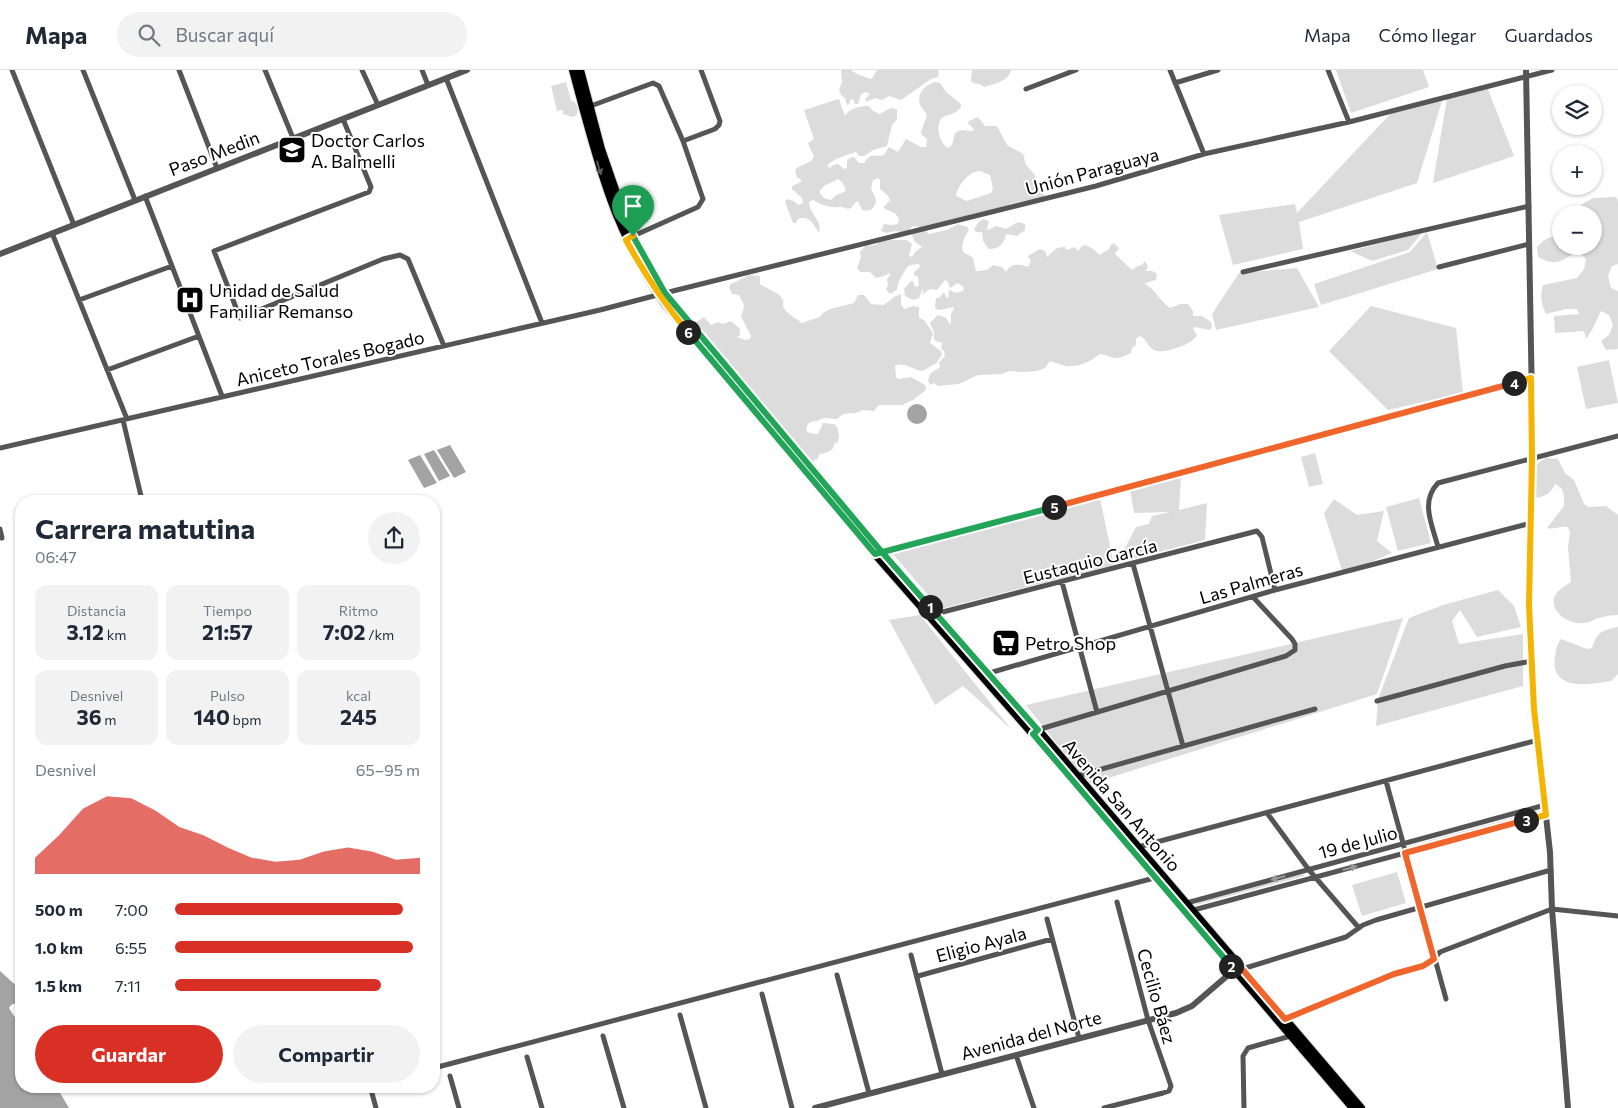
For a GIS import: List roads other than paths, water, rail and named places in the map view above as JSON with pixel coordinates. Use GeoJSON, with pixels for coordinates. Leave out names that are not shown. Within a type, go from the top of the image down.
{"type":"FeatureCollection","features":[{"type":"Feature","properties":{"kind":"main road"},"geometry":{"type":"LineString","coordinates":[[573,70],[586,108]]}},
{"type":"Feature","properties":{"kind":"main road"},"geometry":{"type":"LineString","coordinates":[[580,70],[586,108]]}},
{"type":"Feature","properties":{"kind":"main road","name":"Avenida San Antonio"},"geometry":{"type":"LineString","coordinates":[[586,108],[598,150],[602,178],[630,238],[662,294],[879,553],[1189,911],[1353,1108]]}},
{"type":"Feature","properties":{"kind":"main road","name":"Avenida San Antonio"},"geometry":{"type":"LineString","coordinates":[[1035,732],[1138,847],[1159,877]]}},
{"type":"Feature","properties":{"kind":"main road","name":"Avenida San Antonio"},"geometry":{"type":"LineString","coordinates":[[1294,1035],[1362,1108]]}},
{"type":"Feature","properties":{"kind":"street"},"geometry":{"type":"LineString","coordinates":[[12,70],[74,224]]}},
{"type":"Feature","properties":{"kind":"street"},"geometry":{"type":"LineString","coordinates":[[82,70],[135,200]]}},
{"type":"Feature","properties":{"kind":"street"},"geometry":{"type":"LineString","coordinates":[[179,70],[218,168]]}},
{"type":"Feature","properties":{"kind":"street"},"geometry":{"type":"LineString","coordinates":[[265,70],[293,138]]}},
{"type":"Feature","properties":{"kind":"street"},"geometry":{"type":"LineString","coordinates":[[362,70],[378,105]]}},
{"type":"Feature","properties":{"kind":"street"},"geometry":{"type":"LineString","coordinates":[[422,70],[428,85]]}},
{"type":"Feature","properties":{"kind":"street","name":"Paso Medin"},"geometry":{"type":"LineString","coordinates":[[0,254],[466,70]]}},
{"type":"Feature","properties":{"kind":"street"},"geometry":{"type":"LineString","coordinates":[[683,142],[715,129],[719,125],[720,121],[701,70]]}},
{"type":"Feature","properties":{"kind":"street"},"geometry":{"type":"LineString","coordinates":[[1026,89],[1076,70]]}},
{"type":"Feature","properties":{"kind":"street"},"geometry":{"type":"LineString","coordinates":[[1170,70],[1204,154]]}},
{"type":"Feature","properties":{"kind":"street"},"geometry":{"type":"LineString","coordinates":[[1175,83],[1218,70]]}},
{"type":"Feature","properties":{"kind":"street"},"geometry":{"type":"LineString","coordinates":[[1328,70],[1349,122]]}},
{"type":"Feature","properties":{"kind":"street","name":"Unión Paraguaya"},"geometry":{"type":"LineString","coordinates":[[662,294],[1096,186],[1204,154],[1349,122],[1526,73],[1552,70]]}},
{"type":"Feature","properties":{"kind":"street"},"geometry":{"type":"LineString","coordinates":[[1526,73],[1532,458],[1529,605],[1568,1108]]}},
{"type":"Feature","properties":{"kind":"street"},"geometry":{"type":"LineString","coordinates":[[446,78],[542,323]]}},
{"type":"Feature","properties":{"kind":"street"},"geometry":{"type":"LineString","coordinates":[[586,108],[653,83],[659,86],[683,142],[703,199],[698,207],[630,238]]}},
{"type":"Feature","properties":{"kind":"street"},"geometry":{"type":"LineString","coordinates":[[343,119],[371,190],[370,192],[214,251],[240,318],[383,259],[400,255],[408,259],[444,346]]}},
{"type":"Feature","properties":{"kind":"street"},"geometry":{"type":"LineString","coordinates":[[145,196],[222,396]]}},
{"type":"Feature","properties":{"kind":"street"},"geometry":{"type":"LineString","coordinates":[[1243,272],[1529,206]]}},
{"type":"Feature","properties":{"kind":"street"},"geometry":{"type":"LineString","coordinates":[[52,233],[80,300],[125,419],[141,495]]}},
{"type":"Feature","properties":{"kind":"street"},"geometry":{"type":"LineString","coordinates":[[1439,267],[1529,244]]}},
{"type":"Feature","properties":{"kind":"street"},"geometry":{"type":"LineString","coordinates":[[80,300],[172,266]]}},
{"type":"Feature","properties":{"kind":"street","name":"Aniceto Torales Bogado"},"geometry":{"type":"LineString","coordinates":[[0,448],[600,310],[662,294]]}},
{"type":"Feature","properties":{"kind":"street"},"geometry":{"type":"LineString","coordinates":[[107,370],[199,336]]}},
{"type":"Feature","properties":{"kind":"street"},"geometry":{"type":"LineString","coordinates":[[879,553],[1531,378]]}},
{"type":"Feature","properties":{"kind":"street"},"geometry":{"type":"LineString","coordinates":[[1438,547],[1428,507],[1431,491],[1438,482],[1618,436]]}},
{"type":"Feature","properties":{"kind":"street","name":"Las Palmeras"},"geometry":{"type":"LineString","coordinates":[[985,675],[1275,590],[1531,522]]}},
{"type":"Feature","properties":{"kind":"street"},"geometry":{"type":"LineString","coordinates":[[0,529],[2,538]]}},
{"type":"Feature","properties":{"kind":"street","name":"Eustaquio García"},"geometry":{"type":"LineString","coordinates":[[933,615],[1257,531],[1262,537],[1275,590]]}},
{"type":"Feature","properties":{"kind":"street"},"geometry":{"type":"LineString","coordinates":[[1133,564],[1183,746]]}},
{"type":"Feature","properties":{"kind":"street"},"geometry":{"type":"LineString","coordinates":[[1062,582],[1097,712]]}},
{"type":"Feature","properties":{"kind":"street"},"geometry":{"type":"LineString","coordinates":[[1035,732],[1286,656],[1295,650],[1295,644],[1292,639],[1253,597]]}},
{"type":"Feature","properties":{"kind":"street"},"geometry":{"type":"LineString","coordinates":[[1377,701],[1505,666],[1532,661]]}},
{"type":"Feature","properties":{"kind":"street"},"geometry":{"type":"LineString","coordinates":[[1076,776],[1314,710]]}},
{"type":"Feature","properties":{"kind":"street"},"geometry":{"type":"LineString","coordinates":[[1138,847],[1538,740]]}},
{"type":"Feature","properties":{"kind":"street"},"geometry":{"type":"LineString","coordinates":[[1386,781],[1446,999]]}},
{"type":"Feature","properties":{"kind":"street","name":"19 de Julio"},"geometry":{"type":"LineString","coordinates":[[1183,904],[1545,806]]}},
{"type":"Feature","properties":{"kind":"street"},"geometry":{"type":"LineString","coordinates":[[1267,812],[1309,870],[1359,928]]}},
{"type":"Feature","properties":{"kind":"street","name":"19 de Julio"},"geometry":{"type":"LineString","coordinates":[[1189,911],[1546,815]]}},
{"type":"Feature","properties":{"kind":"street"},"geometry":{"type":"LineString","coordinates":[[1238,969],[1346,937],[1376,920],[1551,870]]}},
{"type":"Feature","properties":{"kind":"street"},"geometry":{"type":"LineString","coordinates":[[440,1066],[1159,877]]}},
{"type":"Feature","properties":{"kind":"street","name":"Cecilio Báez"},"geometry":{"type":"LineString","coordinates":[[1104,1108],[1163,1093],[1168,1091],[1171,1086],[1148,1020],[1117,902]]}},
{"type":"Feature","properties":{"kind":"street"},"geometry":{"type":"LineString","coordinates":[[1282,1021],[1394,974],[1423,966],[1434,959],[1440,952],[1552,909],[1618,916]]}},
{"type":"Feature","properties":{"kind":"street"},"geometry":{"type":"LineString","coordinates":[[1047,919],[1079,1038]]}},
{"type":"Feature","properties":{"kind":"street","name":"Eligio Ayala"},"geometry":{"type":"LineString","coordinates":[[918,976],[1052,939]]}},
{"type":"Feature","properties":{"kind":"street"},"geometry":{"type":"LineString","coordinates":[[911,955],[942,1074]]}},
{"type":"Feature","properties":{"kind":"street","name":"Avenida del Norte"},"geometry":{"type":"LineString","coordinates":[[814,1108],[1185,1010],[1238,969]]}},
{"type":"Feature","properties":{"kind":"street"},"geometry":{"type":"LineString","coordinates":[[837,975],[869,1093]]}},
{"type":"Feature","properties":{"kind":"street"},"geometry":{"type":"LineString","coordinates":[[762,994],[792,1108]]}},
{"type":"Feature","properties":{"kind":"street"},"geometry":{"type":"LineString","coordinates":[[680,1015],[706,1108]]}},
{"type":"Feature","properties":{"kind":"street"},"geometry":{"type":"LineString","coordinates":[[1244,1108],[1243,1056],[1245,1051],[1248,1048],[1294,1035]]}},
{"type":"Feature","properties":{"kind":"street"},"geometry":{"type":"LineString","coordinates":[[603,1036],[624,1108]]}},
{"type":"Feature","properties":{"kind":"street"},"geometry":{"type":"LineString","coordinates":[[1016,1055],[1034,1108]]}},
{"type":"Feature","properties":{"kind":"street"},"geometry":{"type":"LineString","coordinates":[[527,1057],[542,1108]]}},
{"type":"Feature","properties":{"kind":"street"},"geometry":{"type":"LineString","coordinates":[[450,1076],[459,1108]]}},
{"type":"Feature","properties":{"kind":"street"},"geometry":{"type":"LineString","coordinates":[[372,1093],[376,1108]]}},
{"type":"Feature","properties":{"kind":"place","name":"Doctor Carlos A. Balmelli"},"geometry":{"type":"Point","coordinates":[292,150]}},
{"type":"Feature","properties":{"kind":"place","name":"Unidad de Salud Familiar Remanso"},"geometry":{"type":"Point","coordinates":[190,300]}},
{"type":"Feature","properties":{"kind":"place","name":"Petro Shop"},"geometry":{"type":"Point","coordinates":[1006,643]}}]}
